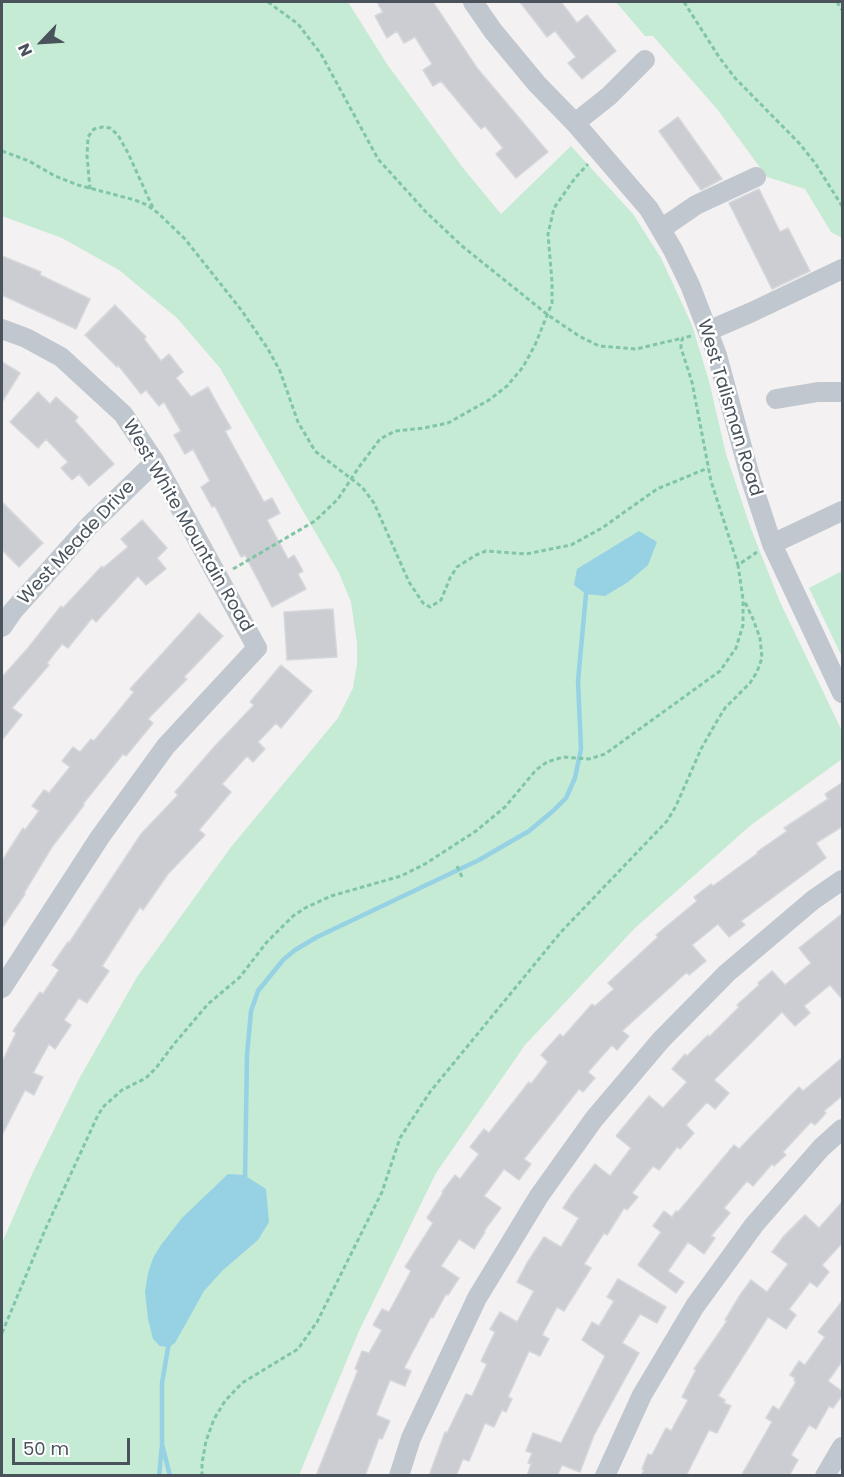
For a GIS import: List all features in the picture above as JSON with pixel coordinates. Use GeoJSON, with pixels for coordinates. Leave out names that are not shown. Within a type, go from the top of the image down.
{"type":"FeatureCollection","features":[{"type":"Feature","properties":{"kind":"street","name":"West Talisman Road"},"geometry":{"type":"LineString","coordinates":[[473,2],[515,57],[649,209],[661,229],[690,285],[708,331],[772,544],[843,693]]}},
{"type":"Feature","properties":{"kind":"street"},"geometry":{"type":"LineString","coordinates":[[575,123],[609,96],[645,60]]}},
{"type":"Feature","properties":{"kind":"street"},"geometry":{"type":"LineString","coordinates":[[661,229],[696,206],[756,177]]}},
{"type":"Feature","properties":{"kind":"street"},"geometry":{"type":"LineString","coordinates":[[708,331],[843,269]]}},
{"type":"Feature","properties":{"kind":"street","name":"West White Mountain Road"},"geometry":{"type":"LineString","coordinates":[[2,329],[26,338],[61,357],[123,414],[155,462],[257,648],[166,746],[100,837],[2,987]]}},
{"type":"Feature","properties":{"kind":"street"},"geometry":{"type":"LineString","coordinates":[[776,399],[818,392],[843,392]]}},
{"type":"Feature","properties":{"kind":"street","name":"West Meade Drive"},"geometry":{"type":"LineString","coordinates":[[5,612],[155,462]]}},
{"type":"Feature","properties":{"kind":"street"},"geometry":{"type":"LineString","coordinates":[[772,544],[843,511]]}},
{"type":"Feature","properties":{"kind":"street"},"geometry":{"type":"LineString","coordinates":[[399,1476],[411,1438],[477,1298],[539,1196],[594,1119],[661,1040],[727,973],[813,900],[843,879]]}},
{"type":"Feature","properties":{"kind":"street"},"geometry":{"type":"LineString","coordinates":[[605,1476],[642,1395],[695,1306],[754,1225],[821,1148],[843,1129]]}},
{"type":"Feature","properties":{"kind":"street"},"geometry":{"type":"LineString","coordinates":[[825,1476],[843,1448]]}},
{"type":"Feature","properties":{"kind":"path"},"geometry":{"type":"LineString","coordinates":[[268,2],[298,24],[312,40],[339,84],[370,147],[385,167],[426,212],[462,246],[548,315],[579,336],[599,346],[636,349],[708,331]]}},
{"type":"Feature","properties":{"kind":"path"},"geometry":{"type":"LineString","coordinates":[[684,2],[735,78],[799,142],[843,207]]}},
{"type":"Feature","properties":{"kind":"path"},"geometry":{"type":"LineString","coordinates":[[837,2],[843,10]]}},
{"type":"Feature","properties":{"kind":"path"},"geometry":{"type":"LineString","coordinates":[[90,189],[88,138],[94,129],[110,128],[118,135],[128,153],[154,209]]}},
{"type":"Feature","properties":{"kind":"path"},"geometry":{"type":"LineString","coordinates":[[2,151],[29,161],[55,176],[90,189],[135,200],[154,209],[185,239],[242,310],[268,349],[280,371],[298,422],[315,451],[362,487],[374,503],[409,582],[423,603],[430,607],[441,600],[457,567],[476,555],[486,551],[526,554],[571,545],[602,528],[657,489],[708,468]]}},
{"type":"Feature","properties":{"kind":"path"},"geometry":{"type":"LineString","coordinates":[[219,578],[315,521],[338,499],[372,448],[381,439],[395,430],[424,428],[448,423],[489,400],[507,386],[523,367],[535,345],[552,303],[549,234],[552,214],[569,186],[600,152]]}},
{"type":"Feature","properties":{"kind":"path"},"geometry":{"type":"LineString","coordinates":[[2,1333],[45,1230],[98,1114],[122,1090],[146,1078],[156,1068],[208,1004],[240,977],[266,943],[293,916],[331,896],[383,882],[425,864],[476,831],[504,807],[536,770],[547,762],[563,757],[597,758],[623,742],[726,664],[740,636],[744,612],[743,599],[738,566],[708,468],[692,382],[681,348],[683,338]]}},
{"type":"Feature","properties":{"kind":"path"},"geometry":{"type":"LineString","coordinates":[[738,566],[772,544]]}},
{"type":"Feature","properties":{"kind":"path"},"geometry":{"type":"LineString","coordinates":[[202,1476],[206,1441],[214,1419],[225,1401],[242,1383],[298,1349],[317,1322],[382,1192],[400,1138],[430,1092],[561,932],[653,836],[671,813],[717,721],[725,708],[750,683],[762,658],[760,638],[743,599]]}},
{"type":"Feature","properties":{"kind":"path"},"geometry":{"type":"LineString","coordinates":[[457,866],[462,877]]}},
{"type":"Feature","properties":{"kind":"green space"},"geometry":{"type":"Polygon","coordinates":[[[2,2],[348,2],[387,64],[463,168],[501,214],[571,146],[633,214],[661,258],[692,325],[709,381],[726,454],[751,529],[780,602],[842,731],[842,759],[751,825],[635,928],[525,1045],[436,1173],[359,1331],[299,1475],[2,1475],[2,1243],[33,1172],[79,1079],[137,977],[231,847],[338,718],[353,688],[357,664],[357,643],[351,602],[339,573],[220,368],[177,318],[119,270],[62,238],[2,216],[2,2]]]}},
{"type":"Feature","properties":{"kind":"green space"},"geometry":{"type":"Polygon","coordinates":[[[616,2],[842,2],[842,238],[831,232],[805,189],[767,177],[717,109],[653,36],[645,36],[616,2]]]}},
{"type":"Feature","properties":{"kind":"green space"},"geometry":{"type":"Polygon","coordinates":[[[842,571],[842,657],[809,588],[842,571]]]}},
{"type":"Feature","properties":{"kind":"water"},"geometry":{"type":"Polygon","coordinates":[[[639,531],[657,542],[648,565],[628,582],[605,596],[586,594],[574,585],[577,569],[639,531]]]}},
{"type":"Feature","properties":{"kind":"water"},"geometry":{"type":"Polygon","coordinates":[[[228,1174],[244,1175],[266,1189],[269,1222],[258,1240],[223,1270],[204,1291],[175,1343],[169,1347],[160,1346],[153,1339],[145,1292],[153,1258],[182,1218],[228,1174]]]}},
{"type":"Feature","properties":{"kind":"building"},"geometry":{"type":"Polygon","coordinates":[[[377,2],[433,2],[477,68],[548,152],[516,178],[496,154],[503,148],[485,126],[481,129],[441,81],[433,86],[423,70],[432,64],[415,37],[404,43],[397,31],[387,38],[375,16],[383,12],[377,2]]]}},
{"type":"Feature","properties":{"kind":"building"},"geometry":{"type":"Polygon","coordinates":[[[520,2],[561,2],[577,23],[587,15],[616,51],[582,79],[568,63],[576,57],[555,31],[547,37],[520,2]]]}},
{"type":"Feature","properties":{"kind":"building"},"geometry":{"type":"Polygon","coordinates":[[[678,117],[722,179],[701,190],[659,131],[678,117]]]}},
{"type":"Feature","properties":{"kind":"building"},"geometry":{"type":"Polygon","coordinates":[[[759,189],[780,232],[788,228],[810,271],[772,289],[729,203],[759,189]]]}},
{"type":"Feature","properties":{"kind":"building"},"geometry":{"type":"Polygon","coordinates":[[[2,256],[41,272],[40,275],[90,299],[76,329],[2,295],[2,256]]]}},
{"type":"Feature","properties":{"kind":"building"},"geometry":{"type":"Polygon","coordinates":[[[115,305],[146,337],[144,339],[161,361],[169,354],[183,372],[176,378],[191,397],[208,387],[231,428],[225,431],[264,502],[272,498],[280,513],[267,520],[288,559],[294,555],[303,571],[298,574],[306,589],[272,607],[245,555],[241,557],[215,506],[212,507],[201,487],[210,481],[193,449],[185,454],[174,435],[181,431],[164,402],[159,406],[146,390],[141,394],[118,365],[117,367],[85,335],[115,305]]]}},
{"type":"Feature","properties":{"kind":"building"},"geometry":{"type":"Polygon","coordinates":[[[2,362],[20,373],[2,402],[2,362]]]}},
{"type":"Feature","properties":{"kind":"building"},"geometry":{"type":"Polygon","coordinates":[[[38,392],[50,404],[56,397],[78,417],[75,421],[114,464],[89,486],[79,474],[72,480],[61,468],[68,462],[46,439],[38,448],[10,422],[38,392]]]}},
{"type":"Feature","properties":{"kind":"building"},"geometry":{"type":"Polygon","coordinates":[[[2,502],[43,543],[19,567],[2,550],[2,502]]]}},
{"type":"Feature","properties":{"kind":"building"},"geometry":{"type":"Polygon","coordinates":[[[142,520],[167,548],[157,558],[166,569],[146,585],[138,576],[96,622],[92,618],[68,648],[62,644],[47,663],[49,665],[12,708],[22,715],[2,740],[2,677],[61,606],[63,608],[102,566],[103,568],[128,547],[121,539],[142,520]]]}},
{"type":"Feature","properties":{"kind":"building"},"geometry":{"type":"Polygon","coordinates":[[[333,609],[337,657],[287,660],[284,612],[333,609]]]}},
{"type":"Feature","properties":{"kind":"building"},"geometry":{"type":"Polygon","coordinates":[[[199,613],[223,636],[184,677],[187,679],[148,719],[153,723],[126,756],[123,754],[83,804],[52,847],[2,928],[2,861],[23,828],[25,830],[39,811],[32,806],[44,790],[49,793],[70,767],[62,761],[73,747],[80,752],[91,739],[94,741],[134,692],[130,689],[199,613]]]}},
{"type":"Feature","properties":{"kind":"building"},"geometry":{"type":"Polygon","coordinates":[[[281,665],[312,691],[281,728],[276,723],[258,742],[265,749],[253,762],[247,756],[222,784],[231,792],[199,830],[205,835],[168,874],[143,910],[140,907],[102,966],[109,971],[87,1003],[79,998],[64,1020],[71,1025],[55,1049],[49,1044],[33,1073],[43,1077],[34,1095],[25,1090],[2,1135],[2,1062],[16,1033],[13,1031],[40,992],[43,994],[59,970],[52,965],[141,834],[178,795],[175,792],[215,746],[254,705],[250,702],[281,665]]]}},
{"type":"Feature","properties":{"kind":"building"},"geometry":{"type":"Polygon","coordinates":[[[843,782],[843,826],[816,843],[826,858],[741,921],[745,925],[729,937],[718,924],[692,945],[706,961],[689,975],[687,972],[622,1031],[629,1036],[617,1050],[612,1045],[588,1072],[595,1078],[583,1092],[579,1089],[524,1159],[531,1164],[519,1180],[504,1169],[484,1196],[501,1208],[474,1249],[459,1239],[441,1266],[459,1278],[448,1295],[446,1294],[433,1318],[431,1317],[404,1368],[411,1371],[405,1386],[390,1380],[376,1415],[390,1421],[382,1439],[379,1438],[365,1476],[316,1476],[358,1370],[355,1369],[362,1351],[369,1353],[382,1330],[373,1325],[382,1309],[389,1312],[411,1271],[405,1267],[433,1223],[427,1218],[442,1192],[455,1175],[460,1179],[479,1154],[470,1147],[484,1129],[489,1133],[529,1082],[531,1084],[548,1062],[541,1055],[560,1034],[563,1037],[592,1004],[595,1006],[614,989],[608,983],[658,937],[656,935],[697,901],[694,897],[711,884],[713,886],[787,831],[784,828],[828,799],[825,794],[843,782]]]}},
{"type":"Feature","properties":{"kind":"building"},"geometry":{"type":"Polygon","coordinates":[[[843,913],[843,1000],[830,985],[804,1006],[810,1013],[795,1026],[782,1012],[714,1080],[729,1093],[715,1109],[707,1102],[686,1125],[694,1133],[680,1149],[677,1147],[659,1170],[653,1166],[632,1193],[638,1197],[627,1210],[624,1208],[607,1235],[604,1233],[584,1264],[591,1268],[564,1311],[557,1307],[542,1335],[549,1339],[540,1356],[529,1351],[508,1397],[512,1399],[506,1412],[502,1410],[494,1427],[485,1423],[469,1461],[463,1459],[456,1476],[429,1476],[445,1432],[447,1433],[466,1394],[472,1396],[487,1364],[481,1361],[495,1332],[490,1329],[500,1312],[517,1322],[534,1291],[517,1282],[527,1263],[544,1237],[561,1247],[579,1218],[563,1208],[572,1194],[595,1164],[610,1176],[631,1148],[616,1136],[649,1096],[663,1108],[687,1082],[672,1069],[685,1054],[687,1056],[708,1035],[709,1037],[739,1007],[737,1005],[759,985],[758,983],[772,971],[785,985],[811,963],[799,948],[843,913]]]}},
{"type":"Feature","properties":{"kind":"building"},"geometry":{"type":"Polygon","coordinates":[[[843,1057],[843,1095],[824,1111],[826,1113],[815,1125],[811,1122],[783,1152],[786,1155],[774,1166],[772,1164],[753,1186],[747,1181],[724,1208],[730,1213],[711,1236],[715,1238],[704,1254],[688,1242],[668,1271],[684,1282],[676,1293],[638,1265],[661,1232],[653,1226],[664,1211],[672,1217],[676,1211],[678,1212],[734,1145],[739,1149],[799,1087],[803,1091],[843,1057]]]}},
{"type":"Feature","properties":{"kind":"building"},"geometry":{"type":"Polygon","coordinates":[[[843,1201],[843,1242],[822,1265],[829,1272],[817,1287],[810,1282],[789,1309],[796,1315],[786,1329],[768,1317],[718,1396],[725,1400],[724,1403],[731,1406],[717,1433],[709,1430],[686,1476],[641,1476],[648,1454],[652,1455],[666,1428],[671,1431],[688,1400],[682,1397],[696,1370],[694,1369],[727,1321],[725,1320],[751,1280],[767,1292],[788,1264],[772,1252],[784,1236],[805,1215],[819,1228],[843,1201]]]}},
{"type":"Feature","properties":{"kind":"building"},"geometry":{"type":"Polygon","coordinates":[[[618,1279],[666,1307],[657,1323],[640,1314],[622,1343],[639,1353],[594,1435],[580,1472],[562,1465],[557,1476],[527,1476],[532,1453],[526,1451],[533,1433],[561,1443],[605,1356],[582,1340],[592,1322],[599,1326],[614,1301],[607,1297],[618,1279]]]}},
{"type":"Feature","properties":{"kind":"building"},"geometry":{"type":"Polygon","coordinates":[[[843,1300],[843,1360],[828,1381],[843,1394],[833,1408],[829,1406],[816,1429],[809,1425],[791,1455],[798,1460],[789,1476],[741,1476],[772,1422],[766,1418],[773,1406],[779,1410],[796,1382],[795,1378],[790,1375],[799,1361],[805,1365],[825,1337],[818,1332],[843,1300]]]}},
{"type":"Feature","properties":{"kind":"waterway"},"geometry":{"type":"LineString","coordinates":[[245,1180],[247,1055],[251,1011],[258,991],[283,960],[317,937],[479,860],[529,831],[566,798],[575,778],[581,749],[578,681],[586,594]]}},
{"type":"Feature","properties":{"kind":"waterway"},"geometry":{"type":"LineString","coordinates":[[169,1342],[162,1383],[162,1444],[170,1476]]}},
{"type":"Feature","properties":{"kind":"waterway"},"geometry":{"type":"LineString","coordinates":[[159,1476],[162,1445]]}}]}
